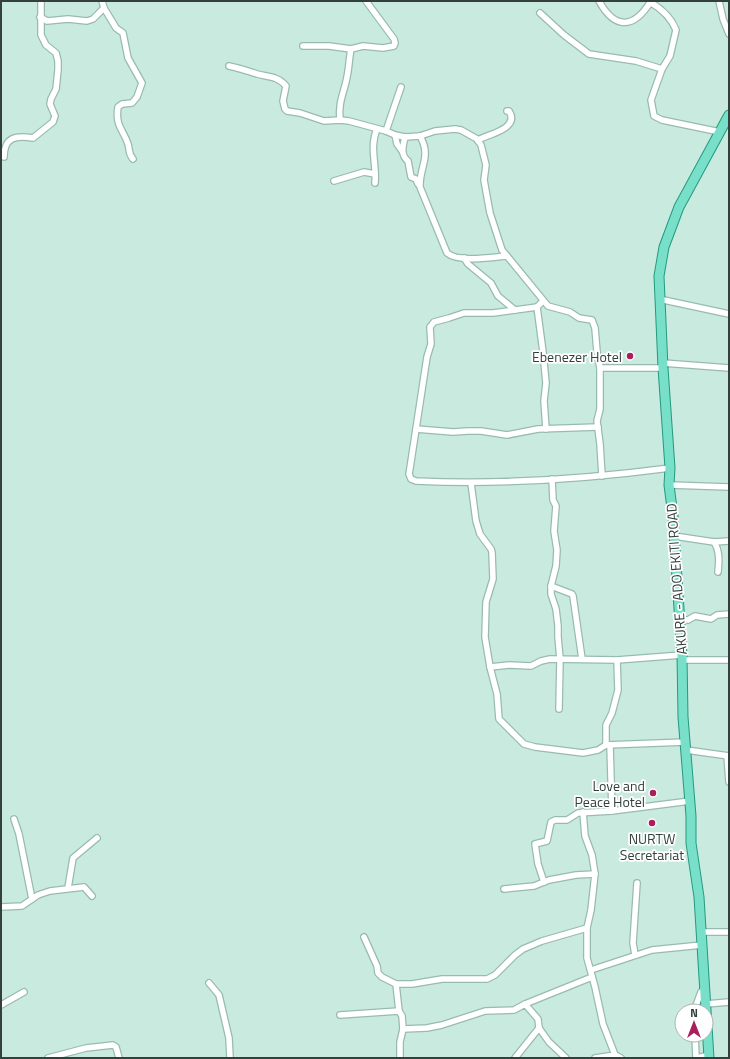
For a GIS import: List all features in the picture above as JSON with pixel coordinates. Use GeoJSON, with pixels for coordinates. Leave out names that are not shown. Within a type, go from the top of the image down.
{"type":"FeatureCollection","features":[{"type":"Feature","properties":{"kind":"main road","name":"AKURE - ADO EKITI ROAD"},"geometry":{"type":"LineString","coordinates":[[706,1003],[699,897],[691,843],[690,801],[683,717],[682,657],[669,485],[670,468],[659,299],[659,276],[664,247],[679,207],[729,115]]}},
{"type":"Feature","properties":{"kind":"main road","name":"AKURE - ADO EKITI ROAD"},"geometry":{"type":"LineString","coordinates":[[708,1043],[709,1056]]}},
{"type":"Feature","properties":{"kind":"street"},"geometry":{"type":"LineString","coordinates":[[4,156],[6,143],[13,138],[33,138],[54,122],[55,116],[50,104],[56,89],[58,61],[56,54],[46,45],[42,35],[40,18],[41,1]]}},
{"type":"Feature","properties":{"kind":"street"},"geometry":{"type":"LineString","coordinates":[[102,1],[104,8],[116,28],[123,33],[128,58],[142,83],[137,97],[132,103],[122,104],[118,107],[117,114],[118,123],[128,144],[129,154],[133,159]]}},
{"type":"Feature","properties":{"kind":"street"},"geometry":{"type":"LineString","coordinates":[[304,46],[329,46],[351,49],[363,46],[383,48],[394,46],[394,39],[366,1]]}},
{"type":"Feature","properties":{"kind":"street"},"geometry":{"type":"LineString","coordinates":[[599,1],[609,16],[620,22],[635,20],[650,2],[662,8],[671,19],[676,30],[670,56],[662,69],[651,100],[654,116],[667,121],[720,132]]}},
{"type":"Feature","properties":{"kind":"street"},"geometry":{"type":"LineString","coordinates":[[719,1],[723,19],[729,34]]}},
{"type":"Feature","properties":{"kind":"street"},"geometry":{"type":"LineString","coordinates":[[40,18],[47,21],[68,19],[87,21],[93,19],[98,12],[104,8]]}},
{"type":"Feature","properties":{"kind":"street"},"geometry":{"type":"LineString","coordinates":[[540,13],[564,36],[589,54],[636,61],[662,69]]}},
{"type":"Feature","properties":{"kind":"street"},"geometry":{"type":"LineString","coordinates":[[340,120],[340,101],[348,71],[348,60],[351,49]]}},
{"type":"Feature","properties":{"kind":"street"},"geometry":{"type":"LineString","coordinates":[[229,66],[273,76],[284,83],[286,86],[284,105],[287,111],[300,113],[324,121],[349,120],[405,137],[420,136],[441,130],[458,129],[478,141],[481,145],[486,165],[484,180],[490,213],[502,250],[550,308],[570,312],[579,318],[592,320],[595,328],[600,368],[600,409],[597,421],[600,436],[602,476]]}},
{"type":"Feature","properties":{"kind":"street"},"geometry":{"type":"LineString","coordinates":[[386,131],[401,86]]}},
{"type":"Feature","properties":{"kind":"street"},"geometry":{"type":"LineString","coordinates":[[478,141],[500,131],[509,125],[511,121],[511,114],[507,111]]}},
{"type":"Feature","properties":{"kind":"street"},"geometry":{"type":"LineString","coordinates":[[375,183],[373,160],[374,142],[377,129]]}},
{"type":"Feature","properties":{"kind":"street"},"geometry":{"type":"LineString","coordinates":[[395,135],[397,144],[408,161],[412,177],[416,179],[420,187],[430,215],[447,252],[452,256],[464,258],[507,256]]}},
{"type":"Feature","properties":{"kind":"street"},"geometry":{"type":"LineString","coordinates":[[420,136],[424,146],[426,159],[419,178],[420,187]]}},
{"type":"Feature","properties":{"kind":"street"},"geometry":{"type":"LineString","coordinates":[[402,151],[405,137]]}},
{"type":"Feature","properties":{"kind":"street"},"geometry":{"type":"LineString","coordinates":[[334,180],[364,172],[375,174]]}},
{"type":"Feature","properties":{"kind":"street"},"geometry":{"type":"LineString","coordinates":[[464,258],[468,264],[490,283],[498,296],[515,310]]}},
{"type":"Feature","properties":{"kind":"street"},"geometry":{"type":"LineString","coordinates":[[659,299],[729,314]]}},
{"type":"Feature","properties":{"kind":"street"},"geometry":{"type":"LineString","coordinates":[[543,301],[537,307],[493,313],[464,313],[432,323],[430,331],[431,344],[427,358],[409,474],[411,479],[416,482],[471,483],[620,475],[670,468]]}},
{"type":"Feature","properties":{"kind":"street"},"geometry":{"type":"LineString","coordinates":[[537,307],[546,383],[544,401],[546,429]]}},
{"type":"Feature","properties":{"kind":"street"},"geometry":{"type":"LineString","coordinates":[[600,368],[663,365],[729,368]]}},
{"type":"Feature","properties":{"kind":"street"},"geometry":{"type":"LineString","coordinates":[[416,429],[452,432],[481,431],[507,435],[546,429],[598,427]]}},
{"type":"Feature","properties":{"kind":"street"},"geometry":{"type":"LineString","coordinates":[[552,479],[553,500],[556,506],[554,531],[557,550],[551,594],[556,609],[560,659],[559,709]]}},
{"type":"Feature","properties":{"kind":"street"},"geometry":{"type":"LineString","coordinates":[[471,483],[476,521],[480,534],[492,552],[493,579],[485,609],[485,637],[490,667],[497,694],[499,719],[524,744],[542,749],[583,753],[598,750],[608,745],[686,746],[728,756],[729,782]]}},
{"type":"Feature","properties":{"kind":"street"},"geometry":{"type":"LineString","coordinates":[[669,485],[729,487]]}},
{"type":"Feature","properties":{"kind":"street"},"geometry":{"type":"LineString","coordinates":[[674,536],[714,542],[729,541]]}},
{"type":"Feature","properties":{"kind":"street"},"geometry":{"type":"LineString","coordinates":[[714,542],[719,553],[718,572]]}},
{"type":"Feature","properties":{"kind":"street"},"geometry":{"type":"LineString","coordinates":[[551,586],[572,594],[573,596],[582,659]]}},
{"type":"Feature","properties":{"kind":"street"},"geometry":{"type":"LineString","coordinates":[[679,620],[688,620],[694,616],[711,619],[716,615],[729,614]]}},
{"type":"Feature","properties":{"kind":"street"},"geometry":{"type":"LineString","coordinates":[[490,667],[509,665],[531,666],[545,660],[560,659],[617,660],[682,657],[729,660]]}},
{"type":"Feature","properties":{"kind":"street"},"geometry":{"type":"LineString","coordinates":[[612,811],[606,725],[612,713],[618,690],[617,660]]}},
{"type":"Feature","properties":{"kind":"street"},"geometry":{"type":"LineString","coordinates":[[544,882],[538,864],[535,844],[546,841],[550,825],[553,821],[567,820],[575,814],[583,812],[612,811],[669,805],[690,801]]}},
{"type":"Feature","properties":{"kind":"street"},"geometry":{"type":"LineString","coordinates":[[583,812],[585,836],[592,855],[595,874],[591,910],[587,928],[586,950],[590,970],[596,986],[603,1024],[618,1057],[595,1058]]}},
{"type":"Feature","properties":{"kind":"street"},"geometry":{"type":"LineString","coordinates":[[14,819],[19,834],[32,899]]}},
{"type":"Feature","properties":{"kind":"street"},"geometry":{"type":"LineString","coordinates":[[68,888],[73,858],[97,838]]}},
{"type":"Feature","properties":{"kind":"street"},"geometry":{"type":"LineString","coordinates":[[504,889],[534,886],[544,882],[576,875],[595,874]]}},
{"type":"Feature","properties":{"kind":"street"},"geometry":{"type":"LineString","coordinates":[[635,955],[633,943],[637,883]]}},
{"type":"Feature","properties":{"kind":"street"},"geometry":{"type":"LineString","coordinates":[[1,907],[22,906],[32,899],[50,891],[68,888],[84,887],[92,896]]}},
{"type":"Feature","properties":{"kind":"street"},"geometry":{"type":"LineString","coordinates":[[364,937],[377,966],[378,973],[382,977],[396,984],[412,984],[442,979],[487,979],[495,975],[523,949],[542,941],[587,928]]}},
{"type":"Feature","properties":{"kind":"street"},"geometry":{"type":"LineString","coordinates":[[701,932],[729,932]]}},
{"type":"Feature","properties":{"kind":"street"},"geometry":{"type":"LineString","coordinates":[[590,970],[652,950],[702,945]]}},
{"type":"Feature","properties":{"kind":"street"},"geometry":{"type":"LineString","coordinates":[[403,1029],[427,1028],[442,1025],[485,1011],[514,1010],[525,1004],[592,977]]}},
{"type":"Feature","properties":{"kind":"street"},"geometry":{"type":"LineString","coordinates":[[209,983],[219,996],[228,1038],[230,1058]]}},
{"type":"Feature","properties":{"kind":"street"},"geometry":{"type":"LineString","coordinates":[[396,984],[403,1029],[400,1042],[400,1058]]}},
{"type":"Feature","properties":{"kind":"street"},"geometry":{"type":"LineString","coordinates":[[697,1003],[700,992],[704,989]]}},
{"type":"Feature","properties":{"kind":"street"},"geometry":{"type":"LineString","coordinates":[[1,1005],[24,992]]}},
{"type":"Feature","properties":{"kind":"street"},"geometry":{"type":"LineString","coordinates":[[714,1003],[729,1002]]}},
{"type":"Feature","properties":{"kind":"street"},"geometry":{"type":"LineString","coordinates":[[525,1004],[538,1019],[539,1028],[549,1042],[566,1058]]}},
{"type":"Feature","properties":{"kind":"street"},"geometry":{"type":"LineString","coordinates":[[340,1015],[399,1011]]}},
{"type":"Feature","properties":{"kind":"street"},"geometry":{"type":"LineString","coordinates":[[515,1058],[539,1028]]}},
{"type":"Feature","properties":{"kind":"street"},"geometry":{"type":"LineString","coordinates":[[695,1043],[696,1058],[709,1056]]}},
{"type":"Feature","properties":{"kind":"street"},"geometry":{"type":"LineString","coordinates":[[48,1058],[64,1056],[86,1048],[113,1045],[116,1047],[119,1058]]}},
{"type":"Feature","properties":{"kind":"place","name":"Ebenezer Hotel"},"geometry":{"type":"Point","coordinates":[630,356]}},
{"type":"Feature","properties":{"kind":"place","name":"Love and Peace Hotel"},"geometry":{"type":"Point","coordinates":[653,793]}},
{"type":"Feature","properties":{"kind":"place","name":"NURTW Secretariat"},"geometry":{"type":"Point","coordinates":[652,823]}}]}
